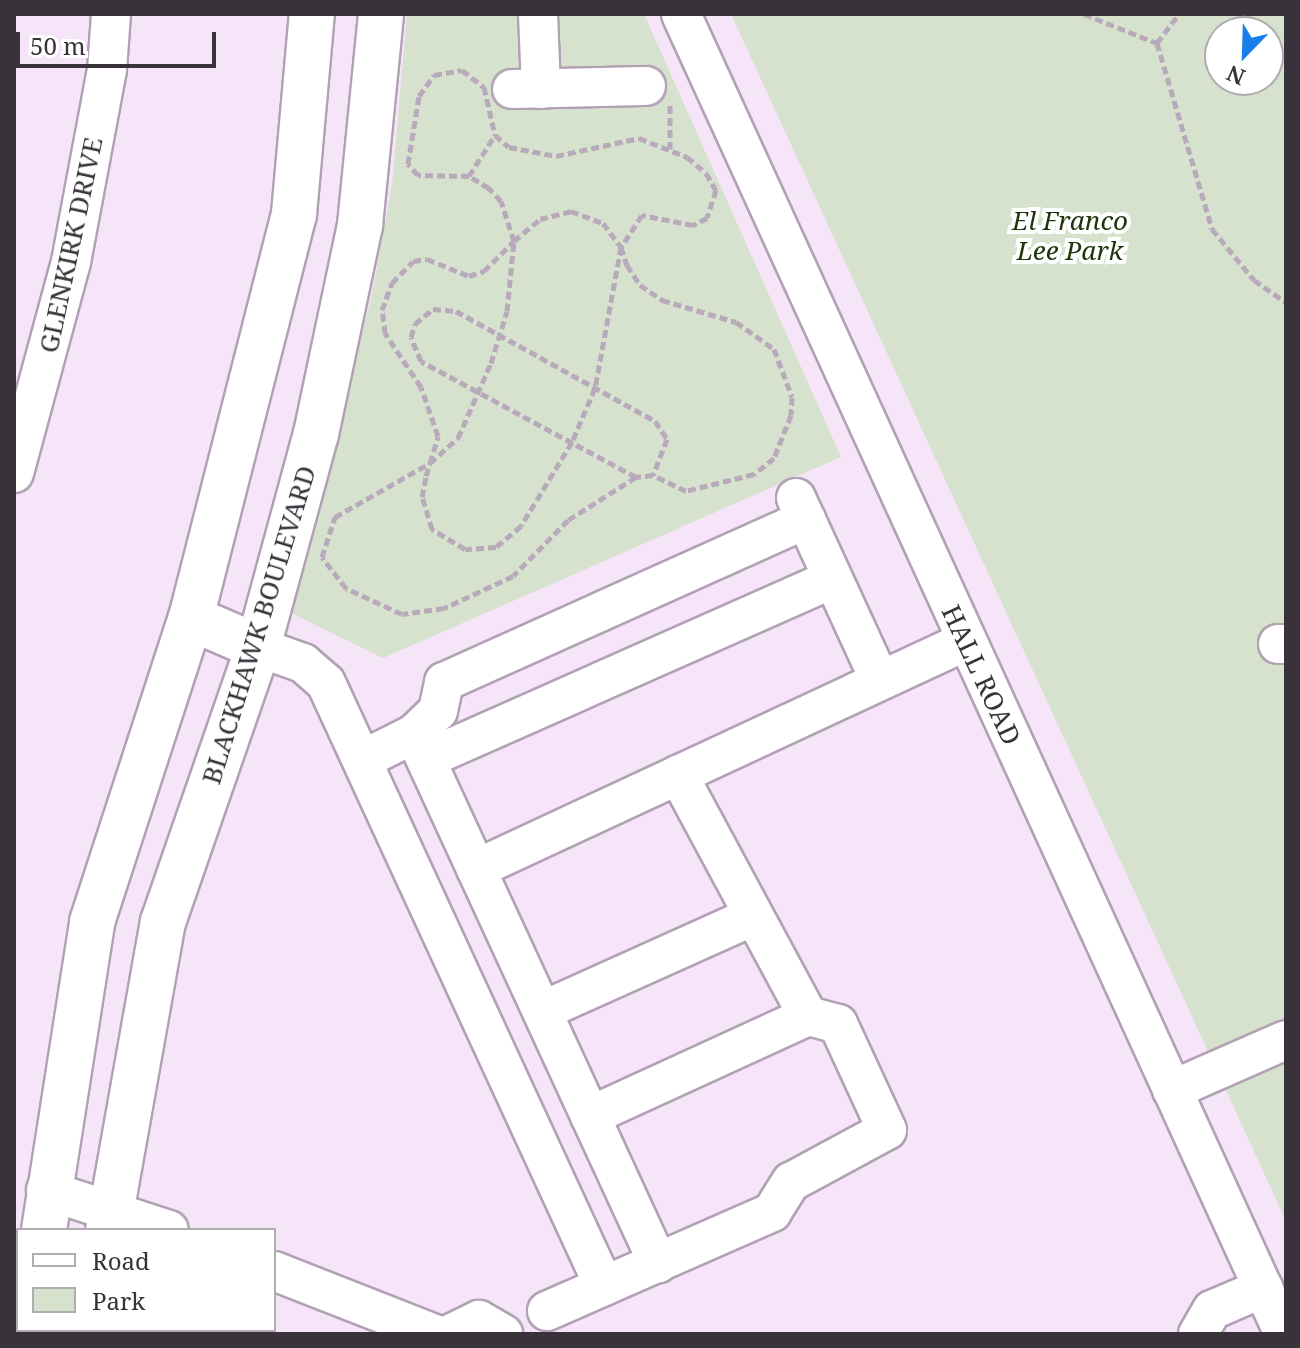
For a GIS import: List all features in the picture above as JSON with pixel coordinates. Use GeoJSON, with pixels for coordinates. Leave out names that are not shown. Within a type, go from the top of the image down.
{"type":"FeatureCollection","features":[{"type":"Feature","properties":{"kind":"main road"},"geometry":{"type":"LineString","coordinates":[[45,1210],[92,922],[191,618],[294,214],[312,14]]}},
{"type":"Feature","properties":{"kind":"main road","name":"BLACKHAWK BOULEVARD"},"geometry":{"type":"LineString","coordinates":[[108,1218],[163,922],[258,647],[316,434],[360,225],[381,14]]}},
{"type":"Feature","properties":{"kind":"main road"},"geometry":{"type":"LineString","coordinates":[[294,214],[360,225]]}},
{"type":"Feature","properties":{"kind":"main road"},"geometry":{"type":"LineString","coordinates":[[191,618],[258,647]]}},
{"type":"Feature","properties":{"kind":"street","name":"GLENKIRK DRIVE"},"geometry":{"type":"LineString","coordinates":[[14,473],[71,262],[107,70],[111,14]]}},
{"type":"Feature","properties":{"kind":"street"},"geometry":{"type":"LineString","coordinates":[[538,14],[527,89],[646,86]]}},
{"type":"Feature","properties":{"kind":"street","name":"HALL ROAD"},"geometry":{"type":"LineString","coordinates":[[681,14],[1284,1334]]}},
{"type":"Feature","properties":{"kind":"street"},"geometry":{"type":"LineString","coordinates":[[420,746],[438,711],[444,682],[800,507],[880,681]]}},
{"type":"Feature","properties":{"kind":"street"},"geometry":{"type":"LineString","coordinates":[[362,760],[420,746],[832,579]]}},
{"type":"Feature","properties":{"kind":"street"},"geometry":{"type":"LineString","coordinates":[[476,869],[966,641]]}},
{"type":"Feature","properties":{"kind":"street"},"geometry":{"type":"LineString","coordinates":[[258,647],[303,663],[326,683],[604,1286]]}},
{"type":"Feature","properties":{"kind":"street"},"geometry":{"type":"LineString","coordinates":[[420,746],[658,1263]]}},
{"type":"Feature","properties":{"kind":"street"},"geometry":{"type":"LineString","coordinates":[[678,775],[751,917],[808,1016]]}},
{"type":"Feature","properties":{"kind":"street"},"geometry":{"type":"LineString","coordinates":[[542,1011],[751,917]]}},
{"type":"Feature","properties":{"kind":"street"},"geometry":{"type":"LineString","coordinates":[[547,1311],[772,1212],[791,1182],[887,1130],[838,1024],[808,1016],[590,1116]]}},
{"type":"Feature","properties":{"kind":"street"},"geometry":{"type":"LineString","coordinates":[[1172,1090],[1286,1040]]}},
{"type":"Feature","properties":{"kind":"street"},"geometry":{"type":"LineString","coordinates":[[45,1210],[159,1228]]}},
{"type":"Feature","properties":{"kind":"street"},"geometry":{"type":"LineString","coordinates":[[276,1272],[435,1334]]}},
{"type":"Feature","properties":{"kind":"street"},"geometry":{"type":"LineString","coordinates":[[1198,1334],[1212,1310],[1263,1288]]}},
{"type":"Feature","properties":{"kind":"street"},"geometry":{"type":"LineString","coordinates":[[450,1334],[479,1320],[503,1334]]}},
{"type":"Feature","properties":{"kind":"path"},"geometry":{"type":"LineString","coordinates":[[1084,14],[1157,43]]}},
{"type":"Feature","properties":{"kind":"path"},"geometry":{"type":"LineString","coordinates":[[1157,43],[1179,14]]}},
{"type":"Feature","properties":{"kind":"path"},"geometry":{"type":"LineString","coordinates":[[1157,43],[1212,229],[1254,280],[1286,302]]}},
{"type":"Feature","properties":{"kind":"path"},"geometry":{"type":"LineString","coordinates":[[469,176],[418,175],[408,164],[419,96],[434,75],[462,70],[484,87],[495,135],[509,147],[556,156],[639,138],[687,157],[706,173],[716,190],[707,218],[693,225],[642,215],[621,247],[595,388],[572,442],[521,526],[482,552],[432,529],[422,497],[430,463],[438,436],[435,416],[396,356],[382,310],[392,283],[413,261],[427,259],[469,276],[484,271],[514,241],[540,219],[571,211],[603,223],[621,247],[640,285],[662,300],[758,334],[774,349],[792,397],[785,440],[754,474],[686,491],[653,475],[636,477],[568,520],[513,576],[444,608],[402,614],[346,588],[331,572],[324,547],[335,517],[351,503],[403,482],[430,463],[458,438],[479,393],[500,336],[514,241],[501,201],[469,176]]}},
{"type":"Feature","properties":{"kind":"path"},"geometry":{"type":"LineString","coordinates":[[469,176],[495,135]]}},
{"type":"Feature","properties":{"kind":"path"},"geometry":{"type":"LineString","coordinates":[[636,477],[421,361],[411,337],[415,324],[433,309],[444,308],[595,388],[664,431],[666,448],[653,475]]}},
{"type":"Feature","properties":{"kind":"green space"},"geometry":{"type":"Polygon","coordinates":[[[407,14],[644,14],[841,457],[383,658],[289,612],[371,299],[392,184],[407,14]]]}},
{"type":"Feature","properties":{"kind":"green space","name":"El Franco Lee Park"},"geometry":{"type":"Polygon","coordinates":[[[731,14],[1286,14],[1286,1221],[731,14]]]}}]}
